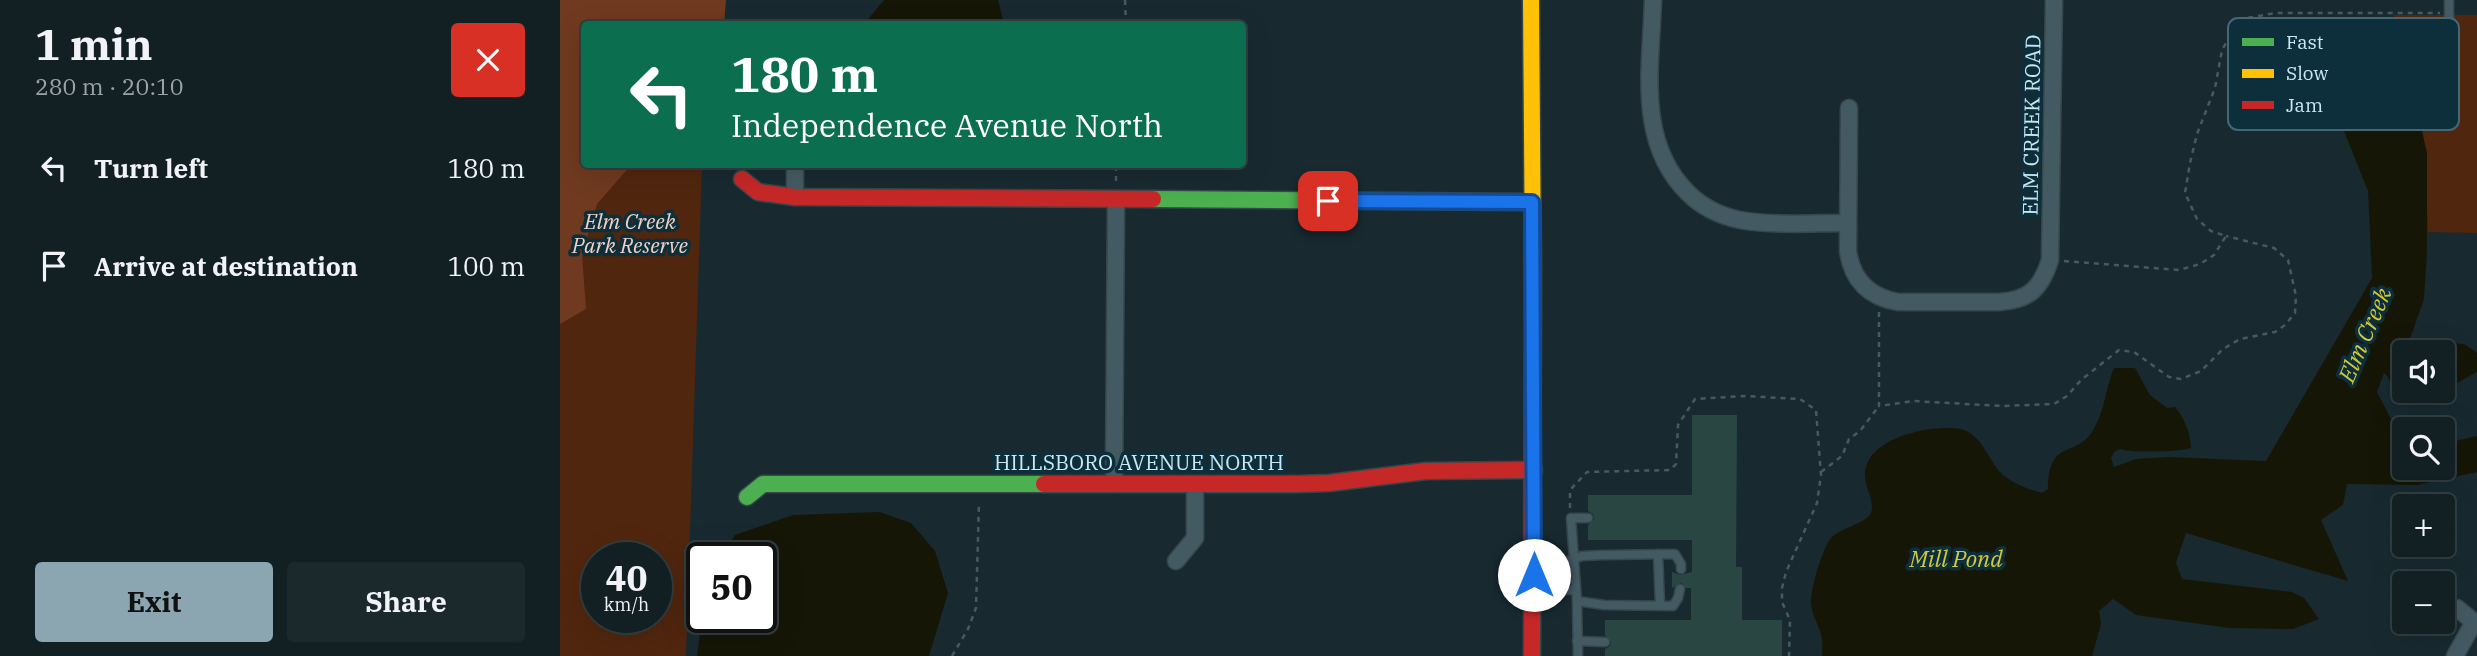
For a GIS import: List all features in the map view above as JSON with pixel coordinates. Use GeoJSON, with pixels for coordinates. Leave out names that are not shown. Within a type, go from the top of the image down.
{"type":"FeatureCollection","features":[{"type":"Feature","properties":{"kind":"street"},"geometry":{"type":"LineString","coordinates":[[1531,0],[1534,470],[1532,656]]}},
{"type":"Feature","properties":{"kind":"street"},"geometry":{"type":"LineString","coordinates":[[1653,0],[1650,109],[1653,134],[1661,158],[1675,180],[1693,198],[1713,212],[1738,219],[1762,223],[1847,223]]}},
{"type":"Feature","properties":{"kind":"street","name":"ELM CREEK ROAD"},"geometry":{"type":"LineString","coordinates":[[2051,255],[2054,0]]}},
{"type":"Feature","properties":{"kind":"street"},"geometry":{"type":"LineString","coordinates":[[1849,107],[1847,223],[1850,266],[1858,280],[1869,291],[1883,299],[1898,302],[2012,301],[2034,291],[2045,278],[2051,255]]}},
{"type":"Feature","properties":{"kind":"street"},"geometry":{"type":"LineString","coordinates":[[795,168],[795,197]]}},
{"type":"Feature","properties":{"kind":"street"},"geometry":{"type":"LineString","coordinates":[[742,178],[758,192],[795,197],[1532,202]]}},
{"type":"Feature","properties":{"kind":"street"},"geometry":{"type":"LineString","coordinates":[[1114,484],[1116,199]]}},
{"type":"Feature","properties":{"kind":"street","name":"HILLSBORO AVENUE NORTH"},"geometry":{"type":"LineString","coordinates":[[747,497],[763,484],[1329,483],[1426,471],[1534,470]]}},
{"type":"Feature","properties":{"kind":"street"},"geometry":{"type":"LineString","coordinates":[[1176,561],[1195,538],[1195,484]]}},
{"type":"Feature","properties":{"kind":"street"},"geometry":{"type":"LineString","coordinates":[[2455,656],[2476,622],[2457,608]]}},
{"type":"Feature","properties":{"kind":"lane"},"geometry":{"type":"LineString","coordinates":[[2449,0],[2449,18]]}},
{"type":"Feature","properties":{"kind":"lane"},"geometry":{"type":"LineString","coordinates":[[1578,656],[1571,518],[1588,518]]}},
{"type":"Feature","properties":{"kind":"lane"},"geometry":{"type":"LineString","coordinates":[[1658,554],[1660,605]]}},
{"type":"Feature","properties":{"kind":"lane"},"geometry":{"type":"LineString","coordinates":[[1534,559],[1565,562],[1582,556],[1675,554],[1681,569]]}},
{"type":"Feature","properties":{"kind":"lane"},"geometry":{"type":"LineString","coordinates":[[1577,601],[1604,605],[1673,606],[1680,589]]}},
{"type":"Feature","properties":{"kind":"lane"},"geometry":{"type":"LineString","coordinates":[[1533,590],[1576,590]]}},
{"type":"Feature","properties":{"kind":"lane"},"geometry":{"type":"LineString","coordinates":[[1577,640],[1605,642]]}},
{"type":"Feature","properties":{"kind":"path"},"geometry":{"type":"LineString","coordinates":[[1125,0],[1126,21]]}},
{"type":"Feature","properties":{"kind":"path"},"geometry":{"type":"LineString","coordinates":[[2247,18],[2275,13],[2449,12]]}},
{"type":"Feature","properties":{"kind":"path"},"geometry":{"type":"LineString","coordinates":[[1879,407],[1913,401],[2002,406],[2054,404],[2067,396],[2081,380],[2119,350],[2134,352],[2169,377],[2181,379],[2201,371],[2222,349],[2240,339],[2275,332],[2285,325],[2295,313],[2296,296],[2288,260],[2274,248],[2211,231],[2197,219],[2185,193],[2197,134],[2215,88],[2222,50],[2228,40]]}},
{"type":"Feature","properties":{"kind":"path"},"geometry":{"type":"LineString","coordinates":[[2051,255],[2179,270],[2200,264],[2214,255],[2226,236]]}},
{"type":"Feature","properties":{"kind":"path"},"geometry":{"type":"LineString","coordinates":[[1821,472],[1842,456],[1849,439],[1860,431],[1879,407],[1878,314],[1883,299]]}},
{"type":"Feature","properties":{"kind":"path"},"geometry":{"type":"LineString","coordinates":[[1571,518],[1570,490],[1587,472],[1670,470],[1676,464],[1678,425],[1695,400],[1745,396],[1800,399],[1816,410],[1821,472],[1817,503],[1786,572],[1782,588],[1782,602],[1790,620],[1789,656]]}},
{"type":"Feature","properties":{"kind":"path"},"geometry":{"type":"LineString","coordinates":[[952,656],[968,629],[976,608],[976,539],[980,485]]}},
{"type":"Feature","properties":{"kind":"green space","name":"Elm Creek Park Reserve"},"geometry":{"type":"Polygon","coordinates":[[[560,0],[581,21],[581,168],[702,168],[690,542],[686,542],[686,656],[560,656],[560,0]]]}},
{"type":"Feature","properties":{"kind":"green space"},"geometry":{"type":"Polygon","coordinates":[[[2393,15],[2477,15],[2477,233],[2428,232],[2423,130],[2459,130],[2459,18],[2395,18],[2393,15]]]}},
{"type":"Feature","properties":{"kind":"shaded area"},"geometry":{"type":"Polygon","coordinates":[[[560,0],[726,0],[724,21],[581,21],[581,168],[628,168],[597,204],[582,255],[586,309],[560,324],[560,0]]]}},
{"type":"Feature","properties":{"kind":"water"},"geometry":{"type":"Polygon","coordinates":[[[884,0],[998,0],[1003,21],[866,21],[884,0]]]}},
{"type":"Feature","properties":{"kind":"water","name":"Mill Pond"},"geometry":{"type":"Polygon","coordinates":[[[2344,130],[2422,130],[2427,153],[2424,299],[2408,340],[2392,340],[2392,388],[2384,373],[2377,392],[2392,421],[2392,480],[2440,480],[2417,485],[2347,484],[2343,505],[2321,520],[2348,581],[2186,533],[2176,563],[2182,579],[2292,592],[2304,598],[2319,619],[2293,629],[2229,628],[2136,615],[2113,599],[2099,611],[2101,624],[2092,656],[1822,656],[1821,636],[1811,604],[1820,560],[1831,538],[1869,517],[1872,504],[1865,476],[1868,463],[1875,452],[1887,443],[1916,432],[1960,429],[1974,436],[2003,475],[2021,486],[2042,493],[2048,489],[2049,473],[2058,455],[2078,445],[2092,432],[2100,417],[2114,368],[2135,368],[2150,395],[2167,408],[2175,407],[2178,411],[2188,432],[2191,448],[2156,452],[2120,449],[2114,452],[2111,458],[2114,467],[2136,459],[2169,457],[2266,461],[2372,278],[2368,191],[2344,130]]]}},
{"type":"Feature","properties":{"kind":"water"},"geometry":{"type":"Polygon","coordinates":[[[2455,343],[2464,344],[2477,353],[2477,372],[2455,384],[2455,343]]]}},
{"type":"Feature","properties":{"kind":"water","name":"Mill Pond"},"geometry":{"type":"Polygon","coordinates":[[[2477,436],[2477,472],[2455,477],[2455,441],[2477,436]]]}},
{"type":"Feature","properties":{"kind":"water"},"geometry":{"type":"Polygon","coordinates":[[[880,512],[911,523],[935,551],[948,593],[929,656],[697,656],[700,633],[777,633],[777,542],[730,542],[735,535],[793,515],[880,512]]]}},
{"type":"Feature","properties":{"kind":"building"},"geometry":{"type":"Polygon","coordinates":[[[1692,415],[1737,415],[1736,567],[1742,567],[1742,620],[1782,620],[1782,656],[1605,656],[1605,649],[1611,642],[1605,635],[1605,620],[1691,620],[1691,588],[1686,588],[1681,583],[1672,588],[1672,572],[1680,575],[1692,572],[1692,540],[1588,540],[1588,525],[1594,519],[1593,514],[1588,511],[1588,495],[1692,495],[1692,415]]]}},
{"type":"Feature","properties":{"kind":"traffic: fast"},"geometry":{"type":"LineString","coordinates":[[1153,199],[1532,202]]}},
{"type":"Feature","properties":{"kind":"traffic: fast"},"geometry":{"type":"LineString","coordinates":[[747,497],[763,484],[1044,484]]}},
{"type":"Feature","properties":{"kind":"traffic: slow"},"geometry":{"type":"LineString","coordinates":[[1531,0],[1533,268]]}},
{"type":"Feature","properties":{"kind":"traffic: jam"},"geometry":{"type":"LineString","coordinates":[[742,179],[758,192],[795,197],[1153,199]]}},
{"type":"Feature","properties":{"kind":"traffic: jam"},"geometry":{"type":"LineString","coordinates":[[1532,656],[1533,268]]}},
{"type":"Feature","properties":{"kind":"traffic: jam"},"geometry":{"type":"LineString","coordinates":[[1044,484],[1296,484],[1329,483],[1426,471],[1534,470]]}},
{"type":"Feature","properties":{"kind":"route"},"geometry":{"type":"LineString","coordinates":[[1328,201],[1532,202],[1534,575]]}},
{"type":"Feature","properties":{"kind":"water label","name":"Elm Creek"},"geometry":{"type":"Point","coordinates":[2365,335]}}]}
